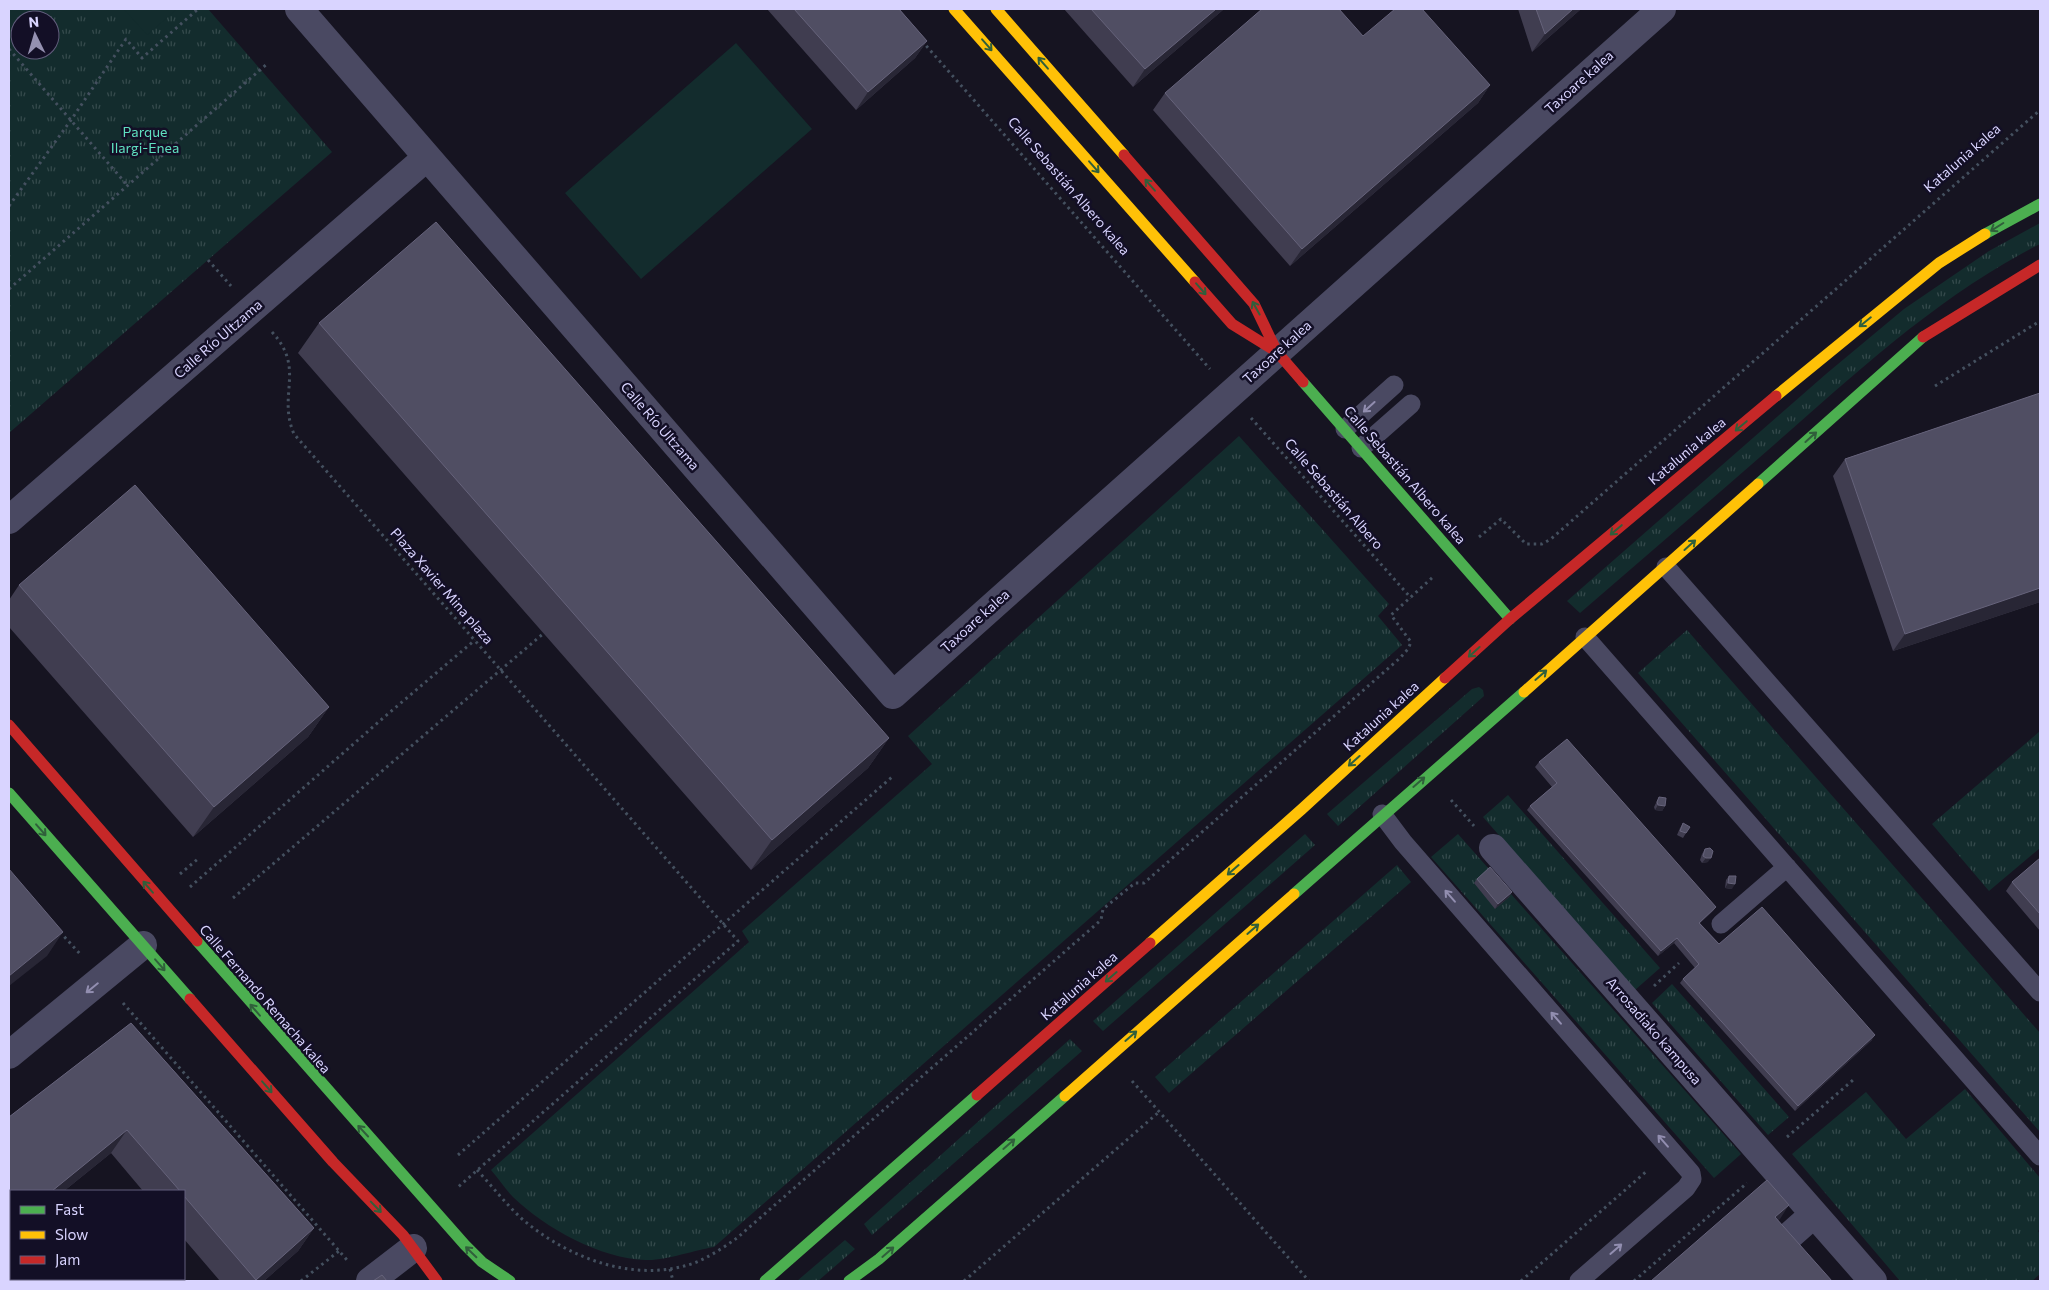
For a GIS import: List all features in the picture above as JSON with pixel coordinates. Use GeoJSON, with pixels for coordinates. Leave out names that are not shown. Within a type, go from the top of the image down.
{"type":"FeatureCollection","features":[{"type":"Feature","properties":{"kind":"street","name":"Calle Río Ultzama"},"geometry":{"type":"LineString","coordinates":[[298,9],[893,695]]}},
{"type":"Feature","properties":{"kind":"street","name":"Calle Sebastián Albero kalea"},"geometry":{"type":"LineString","coordinates":[[954,9],[1232,324],[1277,352]]}},
{"type":"Feature","properties":{"kind":"street","name":"Calle Sebastián Albero kalea"},"geometry":{"type":"LineString","coordinates":[[996,9],[1254,304],[1277,352],[1510,619]]}},
{"type":"Feature","properties":{"kind":"street","name":"Taxoare kalea"},"geometry":{"type":"LineString","coordinates":[[893,695],[1662,9]]}},
{"type":"Feature","properties":{"kind":"street","name":"Calle Río Ultzama"},"geometry":{"type":"LineString","coordinates":[[9,520],[426,158]]}},
{"type":"Feature","properties":{"kind":"street","name":"Katalunia kalea"},"geometry":{"type":"LineString","coordinates":[[765,1281],[1302,809],[1510,619],[1854,330],[1939,263],[2012,218],[2040,204]]}},
{"type":"Feature","properties":{"kind":"street"},"geometry":{"type":"LineString","coordinates":[[849,1281],[879,1259],[1382,814],[1666,567],[1919,340],[2040,265]]}},
{"type":"Feature","properties":{"kind":"street","name":"Calle Fernando Remacha kalea"},"geometry":{"type":"LineString","coordinates":[[9,725],[318,1082],[482,1262],[510,1281]]}},
{"type":"Feature","properties":{"kind":"street"},"geometry":{"type":"LineString","coordinates":[[9,793],[333,1162],[413,1248],[437,1281]]}},
{"type":"Feature","properties":{"kind":"street","name":"Arrosadiako kampusa"},"geometry":{"type":"LineString","coordinates":[[1493,848],[1814,1214],[1866,1279]]}},
{"type":"Feature","properties":{"kind":"street"},"geometry":{"type":"LineString","coordinates":[[9,1055],[143,945]]}},
{"type":"Feature","properties":{"kind":"street"},"geometry":{"type":"LineString","coordinates":[[1779,1245],[1814,1214]]}},
{"type":"Feature","properties":{"kind":"street"},"geometry":{"type":"LineString","coordinates":[[361,1273],[413,1248]]}},
{"type":"Feature","properties":{"kind":"lane"},"geometry":{"type":"LineString","coordinates":[[1344,429],[1394,385]]}},
{"type":"Feature","properties":{"kind":"lane"},"geometry":{"type":"LineString","coordinates":[[1361,448],[1411,404]]}},
{"type":"Feature","properties":{"kind":"lane"},"geometry":{"type":"LineString","coordinates":[[1666,567],[2040,992]]}},
{"type":"Feature","properties":{"kind":"lane"},"geometry":{"type":"LineString","coordinates":[[1585,637],[2040,1156]]}},
{"type":"Feature","properties":{"kind":"lane"},"geometry":{"type":"LineString","coordinates":[[1382,814],[1403,842],[1691,1173],[1692,1179],[1686,1188],[1579,1281]]}},
{"type":"Feature","properties":{"kind":"lane"},"geometry":{"type":"LineString","coordinates":[[1721,924],[1788,867]]}},
{"type":"Feature","properties":{"kind":"path"},"geometry":{"type":"LineString","coordinates":[[9,206],[126,39],[142,58],[198,9]]}},
{"type":"Feature","properties":{"kind":"path","name":"Calle Sebastián Albero kalea"},"geometry":{"type":"LineString","coordinates":[[920,39],[1215,376]]}},
{"type":"Feature","properties":{"kind":"path"},"geometry":{"type":"LineString","coordinates":[[9,49],[128,186]]}},
{"type":"Feature","properties":{"kind":"path"},"geometry":{"type":"LineString","coordinates":[[9,289],[268,64]]}},
{"type":"Feature","properties":{"kind":"path","name":"Katalunia kalea"},"geometry":{"type":"LineString","coordinates":[[1478,538],[1501,519],[1526,544],[1542,544],[1551,539],[2040,110]]}},
{"type":"Feature","properties":{"kind":"path","name":"Plaza Xavier Mina plaza"},"geometry":{"type":"LineString","coordinates":[[208,260],[287,351],[290,370],[288,412],[294,434],[738,942],[477,1170]]}},
{"type":"Feature","properties":{"kind":"path"},"geometry":{"type":"LineString","coordinates":[[1935,386],[2040,321]]}},
{"type":"Feature","properties":{"kind":"path","name":"Calle Sebastián Albero"},"geometry":{"type":"LineString","coordinates":[[1247,413],[1411,598]]}},
{"type":"Feature","properties":{"kind":"path"},"geometry":{"type":"LineString","coordinates":[[434,1208],[477,1170],[522,1218],[559,1244],[609,1266],[657,1271],[670,1269],[695,1262],[737,1238],[1101,920],[1103,909],[1134,883],[1144,883],[1400,658],[1408,650],[1410,642],[1408,635],[1391,615],[1430,580]]}},
{"type":"Feature","properties":{"kind":"path"},"geometry":{"type":"LineString","coordinates":[[233,898],[544,633]]}},
{"type":"Feature","properties":{"kind":"path"},"geometry":{"type":"LineString","coordinates":[[166,908],[475,640]]}},
{"type":"Feature","properties":{"kind":"path"},"geometry":{"type":"LineString","coordinates":[[458,1155],[892,777]]}},
{"type":"Feature","properties":{"kind":"path"},"geometry":{"type":"LineString","coordinates":[[1451,800],[1472,824]]}},
{"type":"Feature","properties":{"kind":"path"},"geometry":{"type":"LineString","coordinates":[[54,925],[361,1273]]}},
{"type":"Feature","properties":{"kind":"path"},"geometry":{"type":"LineString","coordinates":[[1634,1281],[1853,1080]]}},
{"type":"Feature","properties":{"kind":"path"},"geometry":{"type":"LineString","coordinates":[[1132,1081],[1309,1281]]}},
{"type":"Feature","properties":{"kind":"path"},"geometry":{"type":"LineString","coordinates":[[964,1281],[1159,1112]]}},
{"type":"Feature","properties":{"kind":"path"},"geometry":{"type":"LineString","coordinates":[[1521,1281],[1648,1170]]}},
{"type":"Feature","properties":{"kind":"path"},"geometry":{"type":"LineString","coordinates":[[301,1281],[339,1250]]}},
{"type":"Feature","properties":{"kind":"path"},"geometry":{"type":"LineString","coordinates":[[670,1269],[673,1281]]}},
{"type":"Feature","properties":{"kind":"green space","name":"Parque Ilargi-Enea"},"geometry":{"type":"Polygon","coordinates":[[[9,9],[208,9],[332,152],[9,433],[9,9]]]}},
{"type":"Feature","properties":{"kind":"green space"},"geometry":{"type":"Polygon","coordinates":[[[124,9],[177,9],[147,35],[124,9]]]}},
{"type":"Feature","properties":{"kind":"green space"},"geometry":{"type":"Polygon","coordinates":[[[736,43],[812,129],[641,279],[565,193],[736,43]]]}},
{"type":"Feature","properties":{"kind":"green space"},"geometry":{"type":"Polygon","coordinates":[[[2040,223],[2040,244],[1969,286],[1902,335],[1580,613],[1567,601],[1826,374],[1904,309],[1989,251],[2040,223]]]}},
{"type":"Feature","properties":{"kind":"green space"},"geometry":{"type":"Polygon","coordinates":[[[1239,436],[1389,604],[1378,616],[1402,645],[714,1247],[653,1260],[611,1254],[575,1240],[557,1230],[526,1209],[513,1197],[491,1170],[749,942],[742,931],[932,764],[908,736],[1239,436]]]}},
{"type":"Feature","properties":{"kind":"green space"},"geometry":{"type":"Polygon","coordinates":[[[1687,630],[2040,1033],[2040,1132],[1638,673],[1687,630]]]}},
{"type":"Feature","properties":{"kind":"green space"},"geometry":{"type":"Polygon","coordinates":[[[1479,687],[1483,690],[1484,696],[1338,826],[1327,814],[1472,689],[1479,687]]]}},
{"type":"Feature","properties":{"kind":"green space"},"geometry":{"type":"Polygon","coordinates":[[[2040,731],[2040,848],[1989,891],[1932,824],[2040,731]]]}},
{"type":"Feature","properties":{"kind":"green space"},"geometry":{"type":"Polygon","coordinates":[[[1508,795],[1660,968],[1635,990],[1483,817],[1508,795]]]}},
{"type":"Feature","properties":{"kind":"green space"},"geometry":{"type":"Polygon","coordinates":[[[1305,834],[1315,845],[1103,1031],[1093,1021],[1305,834]]]}},
{"type":"Feature","properties":{"kind":"green space"},"geometry":{"type":"Polygon","coordinates":[[[1458,834],[1741,1154],[1714,1178],[1431,857],[1458,834]]]}},
{"type":"Feature","properties":{"kind":"green space"},"geometry":{"type":"Polygon","coordinates":[[[1397,865],[1411,882],[1169,1093],[1155,1077],[1397,865]]]}},
{"type":"Feature","properties":{"kind":"green space"},"geometry":{"type":"Polygon","coordinates":[[[1672,984],[1789,1117],[1768,1135],[1652,1003],[1672,984]]]}},
{"type":"Feature","properties":{"kind":"green space"},"geometry":{"type":"Polygon","coordinates":[[[1070,1039],[1082,1051],[872,1235],[864,1224],[1070,1039]]]}},
{"type":"Feature","properties":{"kind":"green space"},"geometry":{"type":"Polygon","coordinates":[[[1965,1089],[2040,1178],[2040,1229],[2038,1231],[2040,1234],[2040,1274],[2032,1281],[1900,1281],[1792,1154],[1866,1092],[1906,1139],[1965,1089]]]}},
{"type":"Feature","properties":{"kind":"green space"},"geometry":{"type":"Polygon","coordinates":[[[845,1240],[855,1249],[818,1281],[797,1281],[845,1240]]]}},
{"type":"Feature","properties":{"kind":"building"},"geometry":{"type":"Polygon","coordinates":[[[794,9],[899,9],[927,41],[868,92],[794,9]]]}},
{"type":"Feature","properties":{"kind":"building"},"geometry":{"type":"Polygon","coordinates":[[[1091,9],[1216,9],[1145,69],[1091,9]]]}},
{"type":"Feature","properties":{"kind":"building"},"geometry":{"type":"Polygon","coordinates":[[[1262,9],[1339,9],[1363,36],[1395,9],[1422,9],[1490,85],[1302,249],[1165,93],[1262,9]]]}},
{"type":"Feature","properties":{"kind":"building"},"geometry":{"type":"Polygon","coordinates":[[[1536,9],[1573,9],[1545,34],[1536,9]]]}},
{"type":"Feature","properties":{"kind":"building"},"geometry":{"type":"Polygon","coordinates":[[[436,222],[889,738],[772,840],[319,323],[436,222]]]}},
{"type":"Feature","properties":{"kind":"building"},"geometry":{"type":"Polygon","coordinates":[[[2040,393],[2040,588],[1905,634],[1845,459],[2040,393]]]}},
{"type":"Feature","properties":{"kind":"building"},"geometry":{"type":"Polygon","coordinates":[[[135,485],[329,707],[214,807],[19,585],[135,485]]]}},
{"type":"Feature","properties":{"kind":"building"},"geometry":{"type":"Polygon","coordinates":[[[1567,739],[1716,907],[1699,923],[1719,944],[1762,907],[1875,1035],[1798,1106],[1683,979],[1699,964],[1677,938],[1661,951],[1530,806],[1557,783],[1539,762],[1567,739]]]}},
{"type":"Feature","properties":{"kind":"building"},"geometry":{"type":"Polygon","coordinates":[[[1659,797],[1666,798],[1665,806],[1658,805],[1659,797]]]}},
{"type":"Feature","properties":{"kind":"building"},"geometry":{"type":"Polygon","coordinates":[[[1683,823],[1690,827],[1686,833],[1680,831],[1683,823]]]}},
{"type":"Feature","properties":{"kind":"building"},"geometry":{"type":"Polygon","coordinates":[[[1710,848],[1713,851],[1711,858],[1706,858],[1703,856],[1705,849],[1710,848]]]}},
{"type":"Feature","properties":{"kind":"building"},"geometry":{"type":"Polygon","coordinates":[[[2040,858],[2040,914],[2012,882],[2040,858]]]}},
{"type":"Feature","properties":{"kind":"building"},"geometry":{"type":"Polygon","coordinates":[[[1490,867],[1512,892],[1498,904],[1477,879],[1490,867]]]}},
{"type":"Feature","properties":{"kind":"building"},"geometry":{"type":"Polygon","coordinates":[[[9,869],[63,932],[9,976],[9,869]]]}},
{"type":"Feature","properties":{"kind":"building"},"geometry":{"type":"Polygon","coordinates":[[[1729,876],[1736,876],[1735,884],[1728,883],[1729,876]]]}},
{"type":"Feature","properties":{"kind":"building"},"geometry":{"type":"Polygon","coordinates":[[[131,1023],[314,1228],[256,1280],[185,1197],[185,1190],[179,1190],[127,1130],[53,1190],[10,1190],[9,1227],[9,1117],[131,1023]]]}},
{"type":"Feature","properties":{"kind":"building"},"geometry":{"type":"Polygon","coordinates":[[[1767,1180],[1789,1205],[1775,1217],[1832,1281],[1651,1281],[1767,1180]]]}},
{"type":"Feature","properties":{"kind":"building"},"geometry":{"type":"Polygon","coordinates":[[[382,1275],[387,1281],[373,1281],[382,1275]]]}},
{"type":"Feature","properties":{"kind":"traffic: fast"},"geometry":{"type":"LineString","coordinates":[[1985,234],[2040,204]]}},
{"type":"Feature","properties":{"kind":"traffic: fast"},"geometry":{"type":"LineString","coordinates":[[1758,484],[1923,337]]}},
{"type":"Feature","properties":{"kind":"traffic: fast"},"geometry":{"type":"LineString","coordinates":[[1303,382],[1510,619]]}},
{"type":"Feature","properties":{"kind":"traffic: fast"},"geometry":{"type":"LineString","coordinates":[[1294,894],[1524,692]]}},
{"type":"Feature","properties":{"kind":"traffic: fast"},"geometry":{"type":"LineString","coordinates":[[9,793],[190,999]]}},
{"type":"Feature","properties":{"kind":"traffic: fast"},"geometry":{"type":"LineString","coordinates":[[197,941],[465,1245],[482,1262],[510,1281]]}},
{"type":"Feature","properties":{"kind":"traffic: fast"},"geometry":{"type":"LineString","coordinates":[[765,1281],[977,1095]]}},
{"type":"Feature","properties":{"kind":"traffic: fast"},"geometry":{"type":"LineString","coordinates":[[849,1281],[879,1259],[1065,1096]]}},
{"type":"Feature","properties":{"kind":"traffic: slow"},"geometry":{"type":"LineString","coordinates":[[954,9],[1195,282]]}},
{"type":"Feature","properties":{"kind":"traffic: slow"},"geometry":{"type":"LineString","coordinates":[[996,9],[1124,155]]}},
{"type":"Feature","properties":{"kind":"traffic: slow"},"geometry":{"type":"LineString","coordinates":[[1776,396],[1939,263],[1985,234]]}},
{"type":"Feature","properties":{"kind":"traffic: slow"},"geometry":{"type":"LineString","coordinates":[[1524,692],[1758,484]]}},
{"type":"Feature","properties":{"kind":"traffic: slow"},"geometry":{"type":"LineString","coordinates":[[1150,943],[1302,809],[1445,678]]}},
{"type":"Feature","properties":{"kind":"traffic: slow"},"geometry":{"type":"LineString","coordinates":[[1065,1096],[1294,894]]}},
{"type":"Feature","properties":{"kind":"traffic: jam"},"geometry":{"type":"LineString","coordinates":[[1124,155],[1254,304],[1277,352],[1303,382]]}},
{"type":"Feature","properties":{"kind":"traffic: jam"},"geometry":{"type":"LineString","coordinates":[[1923,337],[2040,265]]}},
{"type":"Feature","properties":{"kind":"traffic: jam"},"geometry":{"type":"LineString","coordinates":[[1195,282],[1232,324],[1277,352]]}},
{"type":"Feature","properties":{"kind":"traffic: jam"},"geometry":{"type":"LineString","coordinates":[[1445,678],[1510,619],[1776,396]]}},
{"type":"Feature","properties":{"kind":"traffic: jam"},"geometry":{"type":"LineString","coordinates":[[9,725],[197,941]]}},
{"type":"Feature","properties":{"kind":"traffic: jam"},"geometry":{"type":"LineString","coordinates":[[977,1095],[1150,943]]}},
{"type":"Feature","properties":{"kind":"traffic: jam"},"geometry":{"type":"LineString","coordinates":[[190,999],[333,1162],[403,1235],[437,1281]]}}]}
